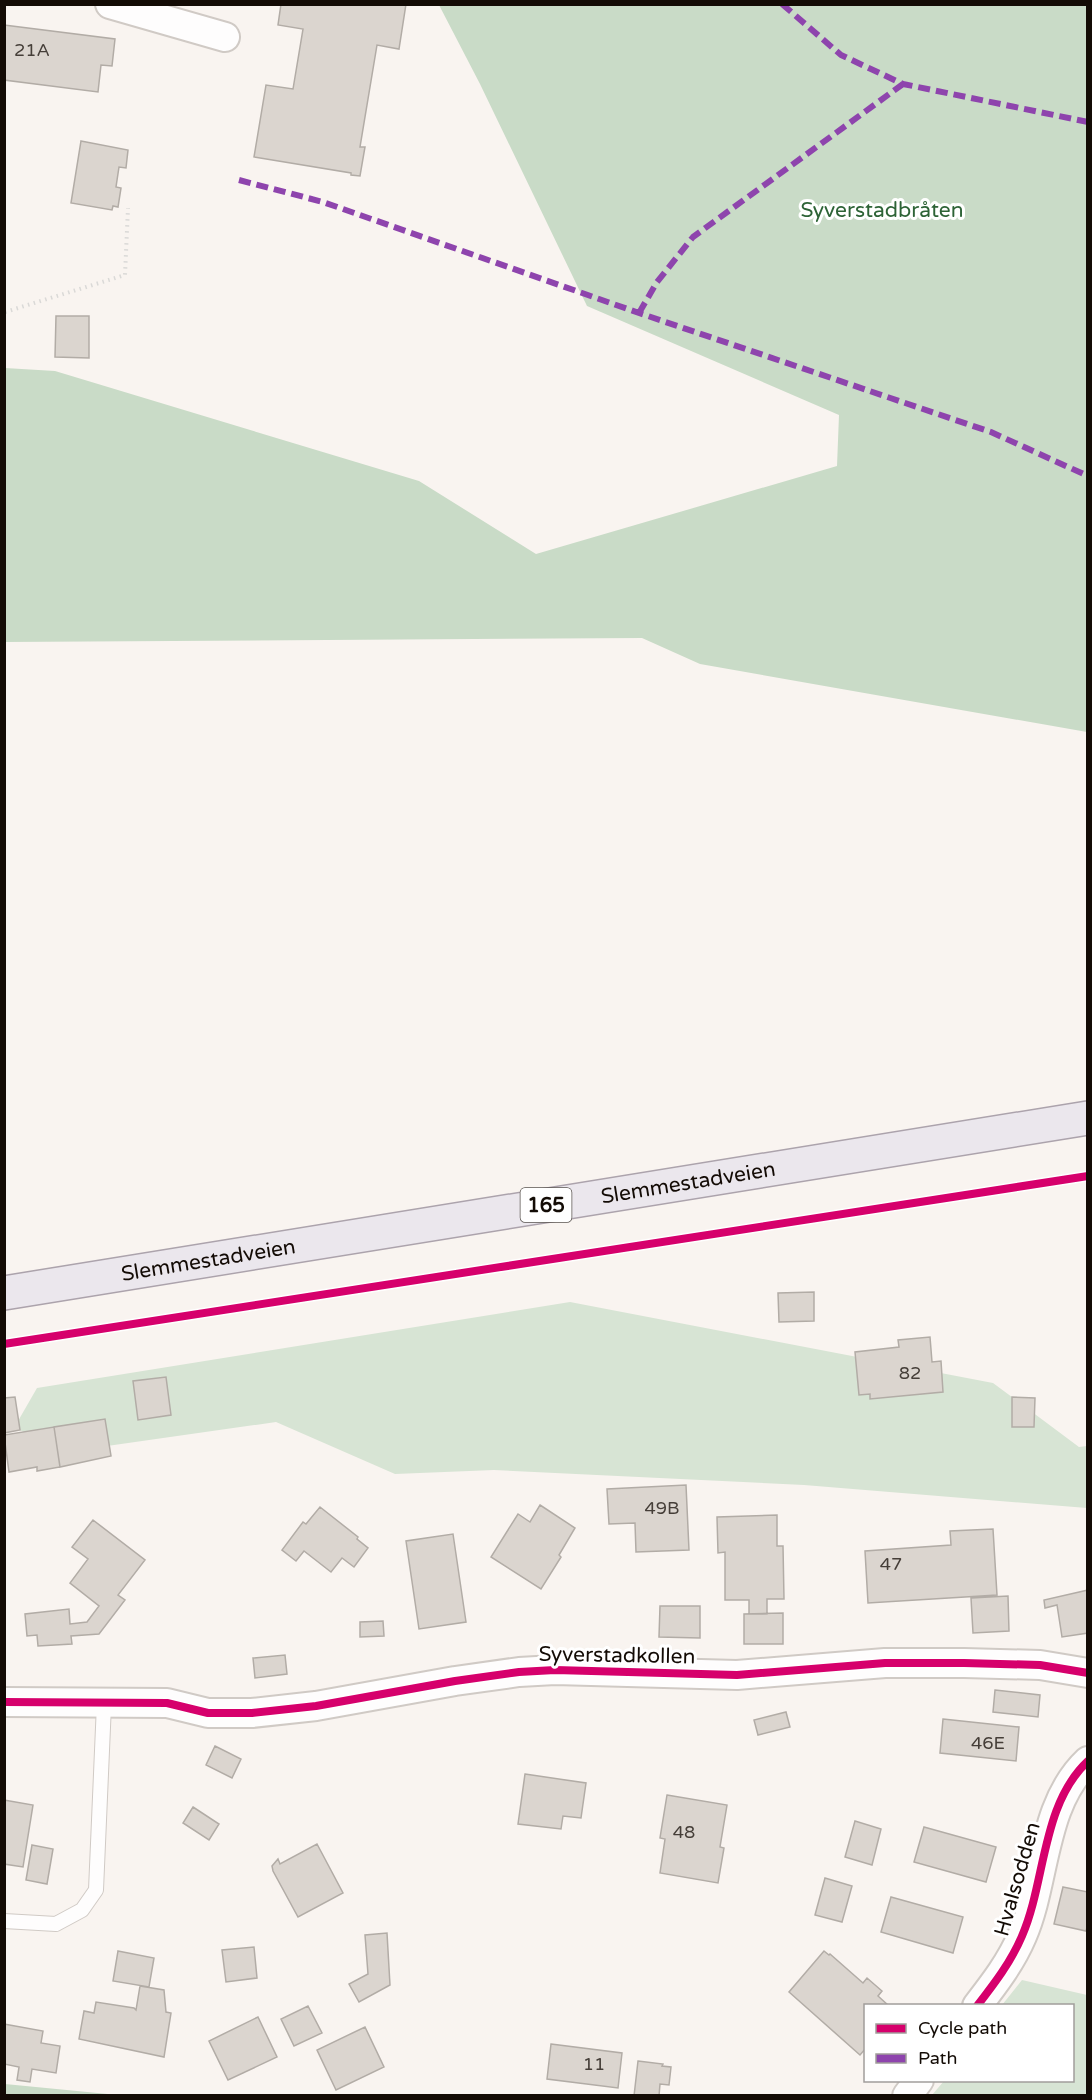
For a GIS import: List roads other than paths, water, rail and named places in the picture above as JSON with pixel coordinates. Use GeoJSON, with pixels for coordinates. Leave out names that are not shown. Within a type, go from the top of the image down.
{"type":"FeatureCollection","features":[{"type":"Feature","properties":{"kind":"main road","name":"Slemmestadveien"},"geometry":{"type":"LineString","coordinates":[[4,1293],[1088,1118]]}},
{"type":"Feature","properties":{"kind":"street"},"geometry":{"type":"LineString","coordinates":[[110,4],[225,37]]}},
{"type":"Feature","properties":{"kind":"street","name":"Syverstadkollen"},"geometry":{"type":"LineString","coordinates":[[4,1702],[167,1703],[208,1713],[252,1713],[316,1706],[455,1681],[519,1672],[555,1670],[736,1675],[885,1663],[964,1663],[1040,1665],[1088,1673]]}},
{"type":"Feature","properties":{"kind":"street","name":"Hvalsodden"},"geometry":{"type":"LineString","coordinates":[[978,2004],[1011,1959],[1023,1934],[1054,1816],[1078,1771],[1088,1761]]}},
{"type":"Feature","properties":{"kind":"street"},"geometry":{"type":"LineString","coordinates":[[907,2096],[918,2082]]}},
{"type":"Feature","properties":{"kind":"lane"},"geometry":{"type":"LineString","coordinates":[[4,1921],[56,1924],[82,1910],[96,1890],[104,1704]]}},
{"type":"Feature","properties":{"kind":"park label","name":"Syverstadbråten"},"geometry":{"type":"Point","coordinates":[882,210]}}]}
